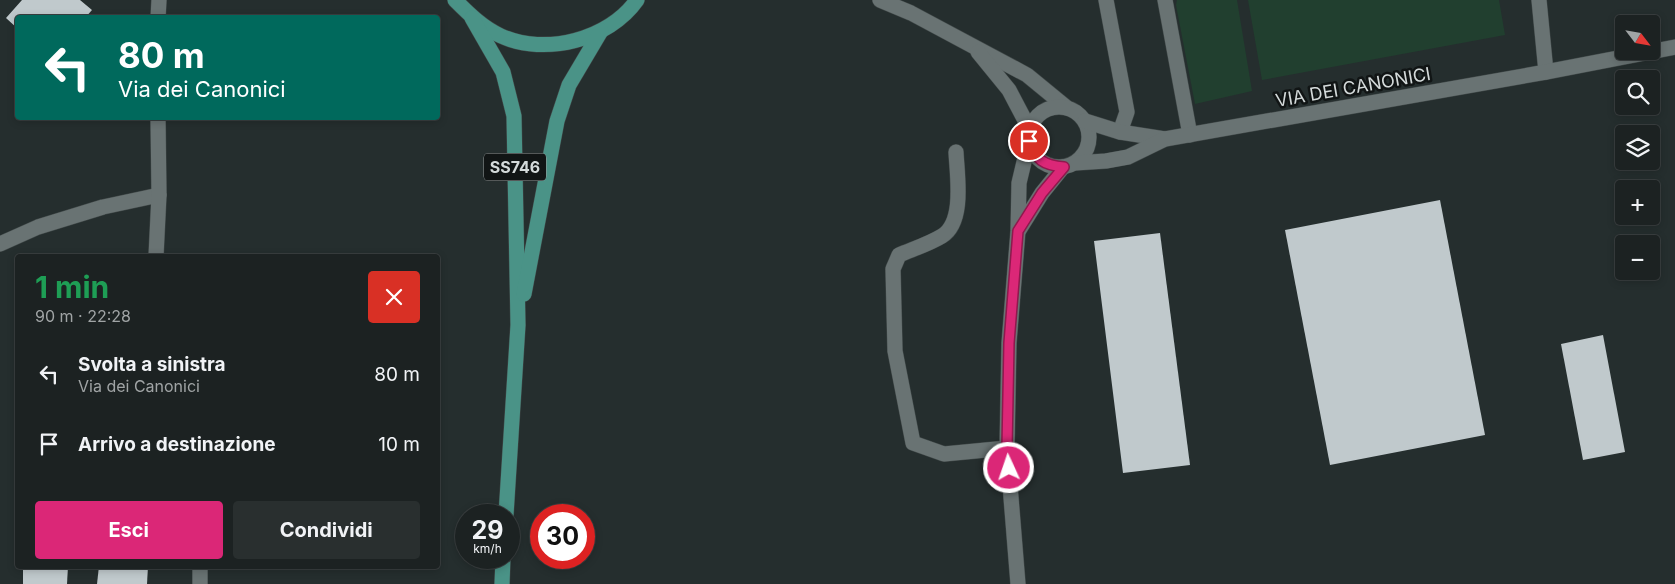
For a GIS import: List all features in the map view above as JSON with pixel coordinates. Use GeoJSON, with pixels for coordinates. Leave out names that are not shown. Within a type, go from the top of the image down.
{"type":"FeatureCollection","features":[{"type":"Feature","properties":{"kind":"main road","name":"SS746"},"geometry":{"type":"LineString","coordinates":[[455,0],[472,18],[503,72],[514,116],[518,325],[507,504]]}},
{"type":"Feature","properties":{"kind":"main road","name":"SS746"},"geometry":{"type":"LineString","coordinates":[[472,18],[501,36],[535,45],[569,43],[602,31],[620,19],[637,1]]}},
{"type":"Feature","properties":{"kind":"main road","name":"SS746"},"geometry":{"type":"LineString","coordinates":[[518,325],[557,121],[569,86],[602,31]]}},
{"type":"Feature","properties":{"kind":"main road"},"geometry":{"type":"LineString","coordinates":[[502,584],[503,569]]}},
{"type":"Feature","properties":{"kind":"street"},"geometry":{"type":"LineString","coordinates":[[158,15],[159,0]]}},
{"type":"Feature","properties":{"kind":"street","name":"VIA DEI CANONICI"},"geometry":{"type":"LineString","coordinates":[[880,0],[915,6],[972,45],[1027,75],[1066,108],[1077,113],[1085,121],[1120,132],[1166,139]]}},
{"type":"Feature","properties":{"kind":"street"},"geometry":{"type":"LineString","coordinates":[[1106,0],[1127,112],[1120,132]]}},
{"type":"Feature","properties":{"kind":"street"},"geometry":{"type":"LineString","coordinates":[[1165,0],[1190,135]]}},
{"type":"Feature","properties":{"kind":"street"},"geometry":{"type":"LineString","coordinates":[[1539,0],[1546,72]]}},
{"type":"Feature","properties":{"kind":"street","name":"VIA DEI CANONICI"},"geometry":{"type":"LineString","coordinates":[[972,45],[1008,90],[1030,135],[1033,152],[1041,161],[1052,166],[1128,157],[1166,139],[1546,72],[1675,47]]}},
{"type":"Feature","properties":{"kind":"street"},"geometry":{"type":"LineString","coordinates":[[1018,584],[1007,448],[1009,343],[1018,231],[1019,183],[1035,119],[1044,111],[1055,107],[1066,108]]}},
{"type":"Feature","properties":{"kind":"street"},"geometry":{"type":"LineString","coordinates":[[156,254],[159,195],[158,120]]}},
{"type":"Feature","properties":{"kind":"street"},"geometry":{"type":"LineString","coordinates":[[1018,231],[1042,193],[1069,165],[1083,155],[1088,144],[1089,132],[1085,121]]}},
{"type":"Feature","properties":{"kind":"street"},"geometry":{"type":"LineString","coordinates":[[956,152],[957,210],[952,226],[943,236],[899,255],[893,269],[896,351],[913,443],[944,454],[1007,448]]}},
{"type":"Feature","properties":{"kind":"street"},"geometry":{"type":"LineString","coordinates":[[0,244],[38,227],[103,207],[159,195]]}},
{"type":"Feature","properties":{"kind":"street"},"geometry":{"type":"LineString","coordinates":[[200,569],[200,584]]}},
{"type":"Feature","properties":{"kind":"green space"},"geometry":{"type":"Polygon","coordinates":[[[1177,0],[1237,0],[1252,91],[1195,104],[1176,5],[1177,0]]]}},
{"type":"Feature","properties":{"kind":"green space"},"geometry":{"type":"Polygon","coordinates":[[[1248,0],[1499,0],[1505,35],[1262,80],[1248,0]]]}},
{"type":"Feature","properties":{"kind":"building"},"geometry":{"type":"Polygon","coordinates":[[[22,0],[80,0],[92,10],[88,15],[15,15],[15,26],[6,18],[22,0]]]}},
{"type":"Feature","properties":{"kind":"building"},"geometry":{"type":"Polygon","coordinates":[[[1440,200],[1485,435],[1330,465],[1285,230],[1440,200]]]}},
{"type":"Feature","properties":{"kind":"building"},"geometry":{"type":"Polygon","coordinates":[[[1160,233],[1190,465],[1123,473],[1094,241],[1160,233]]]}},
{"type":"Feature","properties":{"kind":"building"},"geometry":{"type":"Polygon","coordinates":[[[1603,335],[1625,452],[1583,460],[1561,344],[1603,335]]]}},
{"type":"Feature","properties":{"kind":"building"},"geometry":{"type":"Polygon","coordinates":[[[23,569],[68,569],[67,584],[23,584],[23,569]]]}},
{"type":"Feature","properties":{"kind":"building"},"geometry":{"type":"Polygon","coordinates":[[[99,569],[148,569],[147,584],[97,584],[99,569]]]}},
{"type":"Feature","properties":{"kind":"route"},"geometry":{"type":"LineString","coordinates":[[1009,468],[1007,448],[1009,343],[1018,231],[1042,193],[1064,167],[1052,166],[1041,161],[1033,152],[1029,141]]}}]}
